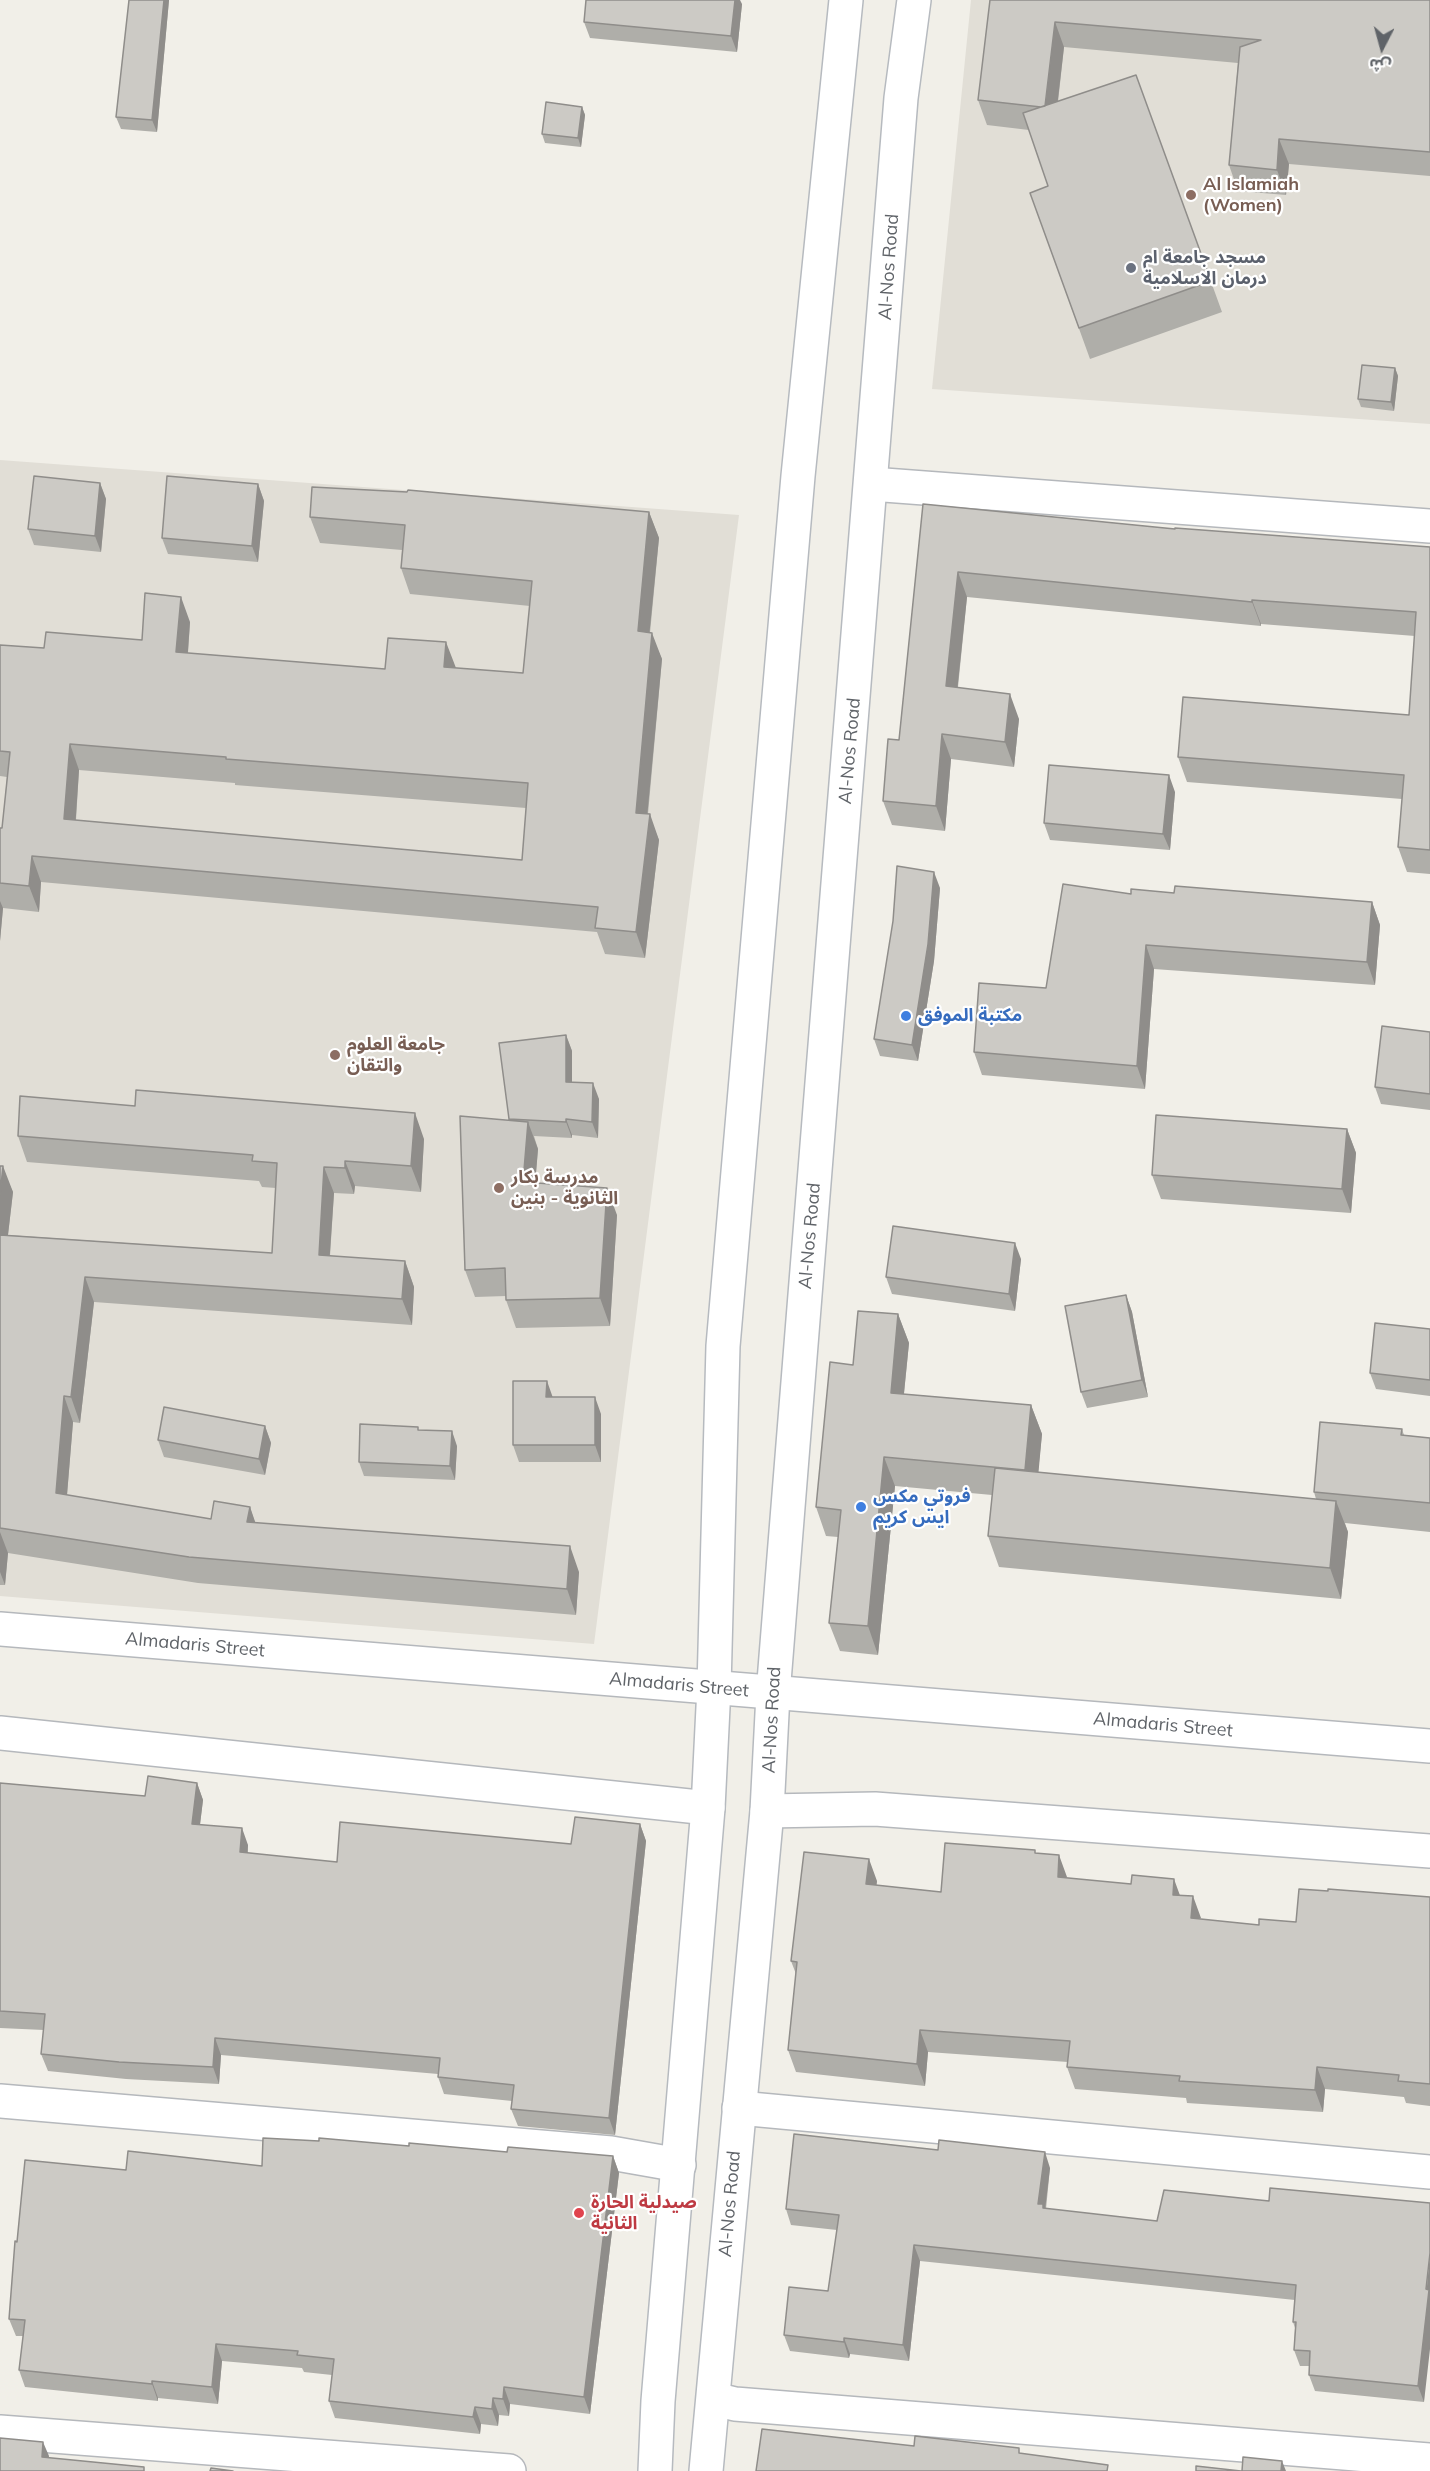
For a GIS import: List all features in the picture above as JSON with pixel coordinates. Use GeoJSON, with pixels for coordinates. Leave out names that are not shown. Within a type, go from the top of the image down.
{"type":"FeatureCollection","features":[{"type":"Feature","properties":{"kind":"street"},"geometry":{"type":"LineString","coordinates":[[655,2471],[658,2401],[708,1808],[714,1687],[723,1346],[798,476],[846,0]]}},
{"type":"Feature","properties":{"kind":"street","name":"Al-Nos Road"},"geometry":{"type":"LineString","coordinates":[[706,2471],[767,1811],[773,1694],[902,98],[914,0]]}},
{"type":"Feature","properties":{"kind":"street"},"geometry":{"type":"LineString","coordinates":[[871,484],[1430,526]]}},
{"type":"Feature","properties":{"kind":"street","name":"Almadaris Street"},"geometry":{"type":"LineString","coordinates":[[0,1629],[1430,1746]]}},
{"type":"Feature","properties":{"kind":"street"},"geometry":{"type":"LineString","coordinates":[[0,1733],[708,1808]]}},
{"type":"Feature","properties":{"kind":"street"},"geometry":{"type":"LineString","coordinates":[[767,1811],[875,1809],[1430,1851]]}},
{"type":"Feature","properties":{"kind":"street"},"geometry":{"type":"LineString","coordinates":[[0,2101],[611,2153],[679,2165]]}},
{"type":"Feature","properties":{"kind":"street"},"geometry":{"type":"LineString","coordinates":[[739,2108],[1430,2172]]}},
{"type":"Feature","properties":{"kind":"street"},"geometry":{"type":"LineString","coordinates":[[714,2399],[735,2404],[1430,2460]]}},
{"type":"Feature","properties":{"kind":"street"},"geometry":{"type":"LineString","coordinates":[[0,2432],[509,2471]]}},
{"type":"Feature","properties":{"kind":"shaded area","name":"Al Islamiah (Women)"},"geometry":{"type":"Polygon","coordinates":[[[971,0],[1430,0],[1430,424],[932,389],[971,0]]]}},
{"type":"Feature","properties":{"kind":"shaded area","name":"جامعة العلوم والتقان"},"geometry":{"type":"Polygon","coordinates":[[[0,460],[739,515],[594,1644],[0,1596],[0,460]]]}},
{"type":"Feature","properties":{"kind":"building"},"geometry":{"type":"Polygon","coordinates":[[[129,0],[164,0],[152,120],[116,117],[129,0]]]}},
{"type":"Feature","properties":{"kind":"building"},"geometry":{"type":"Polygon","coordinates":[[[586,0],[735,0],[731,36],[584,22],[586,0]]]}},
{"type":"Feature","properties":{"kind":"building"},"geometry":{"type":"Polygon","coordinates":[[[990,0],[1430,0],[1430,152],[1279,139],[1277,170],[1229,165],[1240,47],[1261,40],[1055,22],[1045,106],[978,100],[990,0]]]}},
{"type":"Feature","properties":{"kind":"building","name":"مسجد جامعة ام درمان الاسلامية"},"geometry":{"type":"Polygon","coordinates":[[[1136,75],[1211,281],[1079,328],[1030,193],[1048,186],[1023,113],[1136,75]]]}},
{"type":"Feature","properties":{"kind":"building"},"geometry":{"type":"Polygon","coordinates":[[[546,102],[582,107],[578,138],[542,134],[546,102]]]}},
{"type":"Feature","properties":{"kind":"building"},"geometry":{"type":"Polygon","coordinates":[[[1362,365],[1395,368],[1391,402],[1358,399],[1362,365]]]}},
{"type":"Feature","properties":{"kind":"building"},"geometry":{"type":"Polygon","coordinates":[[[34,476],[100,483],[95,536],[28,529],[34,476]]]}},
{"type":"Feature","properties":{"kind":"building"},"geometry":{"type":"Polygon","coordinates":[[[167,476],[258,484],[252,546],[162,538],[167,476]]]}},
{"type":"Feature","properties":{"kind":"building"},"geometry":{"type":"Polygon","coordinates":[[[312,487],[407,492],[408,490],[649,512],[638,631],[652,633],[636,813],[650,814],[636,932],[595,928],[598,907],[32,856],[29,886],[0,883],[0,828],[2,828],[10,752],[0,751],[0,645],[44,648],[46,632],[142,640],[145,593],[181,597],[176,652],[385,669],[388,638],[446,642],[444,667],[523,673],[532,581],[401,568],[405,525],[310,517],[312,487]],[[70,744],[64,819],[522,860],[528,783],[226,759],[226,757],[70,744]]]}},
{"type":"Feature","properties":{"kind":"building"},"geometry":{"type":"Polygon","coordinates":[[[923,504],[1175,529],[1430,547],[1430,850],[1398,847],[1404,775],[1178,757],[1183,697],[1409,715],[1416,612],[1252,600],[1252,602],[958,572],[946,686],[1010,694],[1005,742],[942,734],[936,806],[883,801],[888,739],[899,740],[923,504]]]}},
{"type":"Feature","properties":{"kind":"building"},"geometry":{"type":"Polygon","coordinates":[[[1049,765],[1169,775],[1163,834],[1044,823],[1049,765]]]}},
{"type":"Feature","properties":{"kind":"building"},"geometry":{"type":"Polygon","coordinates":[[[897,866],[934,872],[928,944],[912,1045],[874,1039],[893,921],[897,866]]]}},
{"type":"Feature","properties":{"kind":"building"},"geometry":{"type":"Polygon","coordinates":[[[1063,884],[1131,894],[1131,889],[1174,893],[1175,886],[1372,902],[1367,962],[1146,945],[1137,1066],[974,1052],[979,983],[1046,988],[1063,884]]]}},
{"type":"Feature","properties":{"kind":"building"},"geometry":{"type":"Polygon","coordinates":[[[1382,1026],[1430,1032],[1430,1094],[1375,1087],[1382,1026]]]}},
{"type":"Feature","properties":{"kind":"building"},"geometry":{"type":"Polygon","coordinates":[[[566,1035],[566,1082],[593,1083],[592,1122],[566,1119],[566,1122],[509,1119],[499,1043],[566,1035]]]}},
{"type":"Feature","properties":{"kind":"building"},"geometry":{"type":"Polygon","coordinates":[[[136,1090],[415,1113],[411,1166],[345,1161],[345,1168],[324,1167],[319,1255],[405,1261],[402,1299],[85,1277],[71,1397],[64,1396],[56,1493],[211,1519],[214,1501],[250,1507],[247,1522],[570,1546],[567,1589],[189,1557],[0,1528],[0,1235],[272,1253],[277,1163],[252,1161],[253,1155],[18,1136],[20,1096],[135,1106],[136,1090]]]}},
{"type":"Feature","properties":{"kind":"building"},"geometry":{"type":"Polygon","coordinates":[[[1156,1115],[1347,1129],[1342,1189],[1152,1175],[1156,1115]]]}},
{"type":"Feature","properties":{"kind":"building"},"geometry":{"type":"Polygon","coordinates":[[[460,1116],[528,1122],[523,1182],[607,1188],[600,1298],[506,1300],[505,1268],[465,1270],[460,1116]]]}},
{"type":"Feature","properties":{"kind":"building"},"geometry":{"type":"Polygon","coordinates":[[[0,1166],[3,1166],[0,1195],[0,1166]]]}},
{"type":"Feature","properties":{"kind":"building"},"geometry":{"type":"Polygon","coordinates":[[[893,1226],[1015,1243],[1009,1294],[886,1277],[893,1226]]]}},
{"type":"Feature","properties":{"kind":"building"},"geometry":{"type":"Polygon","coordinates":[[[1126,1295],[1142,1380],[1081,1392],[1065,1306],[1126,1295]]]}},
{"type":"Feature","properties":{"kind":"building"},"geometry":{"type":"Polygon","coordinates":[[[858,1311],[898,1314],[891,1393],[1031,1405],[1025,1470],[884,1457],[868,1626],[829,1623],[841,1510],[816,1507],[830,1362],[853,1365],[858,1311]]]}},
{"type":"Feature","properties":{"kind":"building"},"geometry":{"type":"Polygon","coordinates":[[[1375,1323],[1430,1329],[1430,1380],[1370,1373],[1375,1323]]]}},
{"type":"Feature","properties":{"kind":"building"},"geometry":{"type":"Polygon","coordinates":[[[513,1381],[547,1381],[546,1397],[595,1397],[595,1445],[513,1445],[513,1381]]]}},
{"type":"Feature","properties":{"kind":"building"},"geometry":{"type":"Polygon","coordinates":[[[164,1407],[265,1426],[259,1459],[158,1440],[164,1407]]]}},
{"type":"Feature","properties":{"kind":"building"},"geometry":{"type":"Polygon","coordinates":[[[1320,1422],[1402,1429],[1401,1435],[1430,1438],[1430,1503],[1314,1492],[1320,1422]]]}},
{"type":"Feature","properties":{"kind":"building"},"geometry":{"type":"Polygon","coordinates":[[[360,1424],[452,1431],[450,1466],[359,1462],[360,1424]]]}},
{"type":"Feature","properties":{"kind":"building"},"geometry":{"type":"Polygon","coordinates":[[[995,1468],[1336,1501],[1330,1568],[988,1536],[995,1468]]]}},
{"type":"Feature","properties":{"kind":"building"},"geometry":{"type":"Polygon","coordinates":[[[148,1776],[197,1783],[192,1824],[242,1828],[240,1852],[337,1862],[340,1822],[571,1844],[575,1817],[640,1824],[609,2118],[511,2109],[514,2085],[438,2077],[440,2058],[215,2038],[213,2067],[119,2062],[41,2054],[45,2014],[0,2011],[0,1783],[145,1796],[148,1776]]]}},
{"type":"Feature","properties":{"kind":"building"},"geometry":{"type":"Polygon","coordinates":[[[945,1843],[1035,1850],[1035,1853],[1059,1855],[1058,1877],[1131,1884],[1132,1875],[1174,1879],[1173,1895],[1193,1896],[1191,1918],[1259,1925],[1259,1919],[1296,1922],[1299,1889],[1430,1897],[1430,2084],[1398,2081],[1399,2075],[1317,2067],[1315,2090],[1179,2081],[1180,2076],[1067,2067],[1070,2041],[920,2030],[917,2064],[788,2050],[797,1962],[791,1961],[804,1852],[869,1859],[866,1884],[941,1892],[945,1843]]]}},
{"type":"Feature","properties":{"kind":"building"},"geometry":{"type":"Polygon","coordinates":[[[794,2134],[938,2150],[939,2140],[1045,2152],[1038,2204],[1043,2204],[1043,2208],[1157,2221],[1164,2190],[1269,2201],[1270,2188],[1430,2203],[1430,2253],[1426,2289],[1429,2290],[1418,2386],[1309,2375],[1310,2351],[1294,2350],[1296,2322],[1293,2322],[1296,2285],[914,2245],[903,2345],[844,2338],[844,2342],[784,2335],[789,2287],[828,2291],[839,2215],[786,2209],[794,2134]]]}},
{"type":"Feature","properties":{"kind":"building"},"geometry":{"type":"Polygon","coordinates":[[[263,2138],[319,2141],[319,2138],[409,2146],[409,2143],[507,2152],[508,2147],[613,2156],[584,2397],[504,2387],[503,2399],[493,2398],[492,2409],[475,2407],[473,2417],[329,2401],[334,2359],[297,2355],[298,2351],[216,2344],[212,2387],[152,2381],[152,2384],[19,2370],[25,2320],[9,2319],[15,2241],[17,2242],[25,2160],[126,2170],[128,2151],[262,2166],[263,2138]]]}},
{"type":"Feature","properties":{"kind":"building"},"geometry":{"type":"Polygon","coordinates":[[[762,2429],[914,2446],[915,2436],[1019,2448],[1019,2453],[1108,2465],[1107,2471],[756,2471],[762,2429]]]}},
{"type":"Feature","properties":{"kind":"building"},"geometry":{"type":"Polygon","coordinates":[[[0,2438],[43,2442],[42,2457],[144,2467],[144,2471],[0,2471],[0,2438]]]}},
{"type":"Feature","properties":{"kind":"building"},"geometry":{"type":"Polygon","coordinates":[[[1243,2457],[1282,2461],[1281,2471],[1242,2471],[1243,2457]]]}},
{"type":"Feature","properties":{"kind":"building"},"geometry":{"type":"Polygon","coordinates":[[[1196,2466],[1241,2471],[1196,2471],[1196,2466]]]}},
{"type":"Feature","properties":{"kind":"building"},"geometry":{"type":"Polygon","coordinates":[[[211,2468],[233,2471],[210,2471],[211,2468]]]}},
{"type":"Feature","properties":{"kind":"place","name":"Al Islamiah (Women)"},"geometry":{"type":"Point","coordinates":[1191,195]}},
{"type":"Feature","properties":{"kind":"place","name":"مسجد جامعة ام درمان الاسلامية"},"geometry":{"type":"Point","coordinates":[1131,268]}},
{"type":"Feature","properties":{"kind":"place","name":"مكتبة الموفق"},"geometry":{"type":"Point","coordinates":[906,1016]}},
{"type":"Feature","properties":{"kind":"place","name":"جامعة العلوم والتقان"},"geometry":{"type":"Point","coordinates":[335,1055]}},
{"type":"Feature","properties":{"kind":"place","name":"مدرسة بكار الثانوية - بنين"},"geometry":{"type":"Point","coordinates":[499,1188]}},
{"type":"Feature","properties":{"kind":"place","name":"فروتي مكس ايس كريم"},"geometry":{"type":"Point","coordinates":[861,1507]}},
{"type":"Feature","properties":{"kind":"place","name":"صيدلية الحارة الثانية"},"geometry":{"type":"Point","coordinates":[579,2213]}}]}
